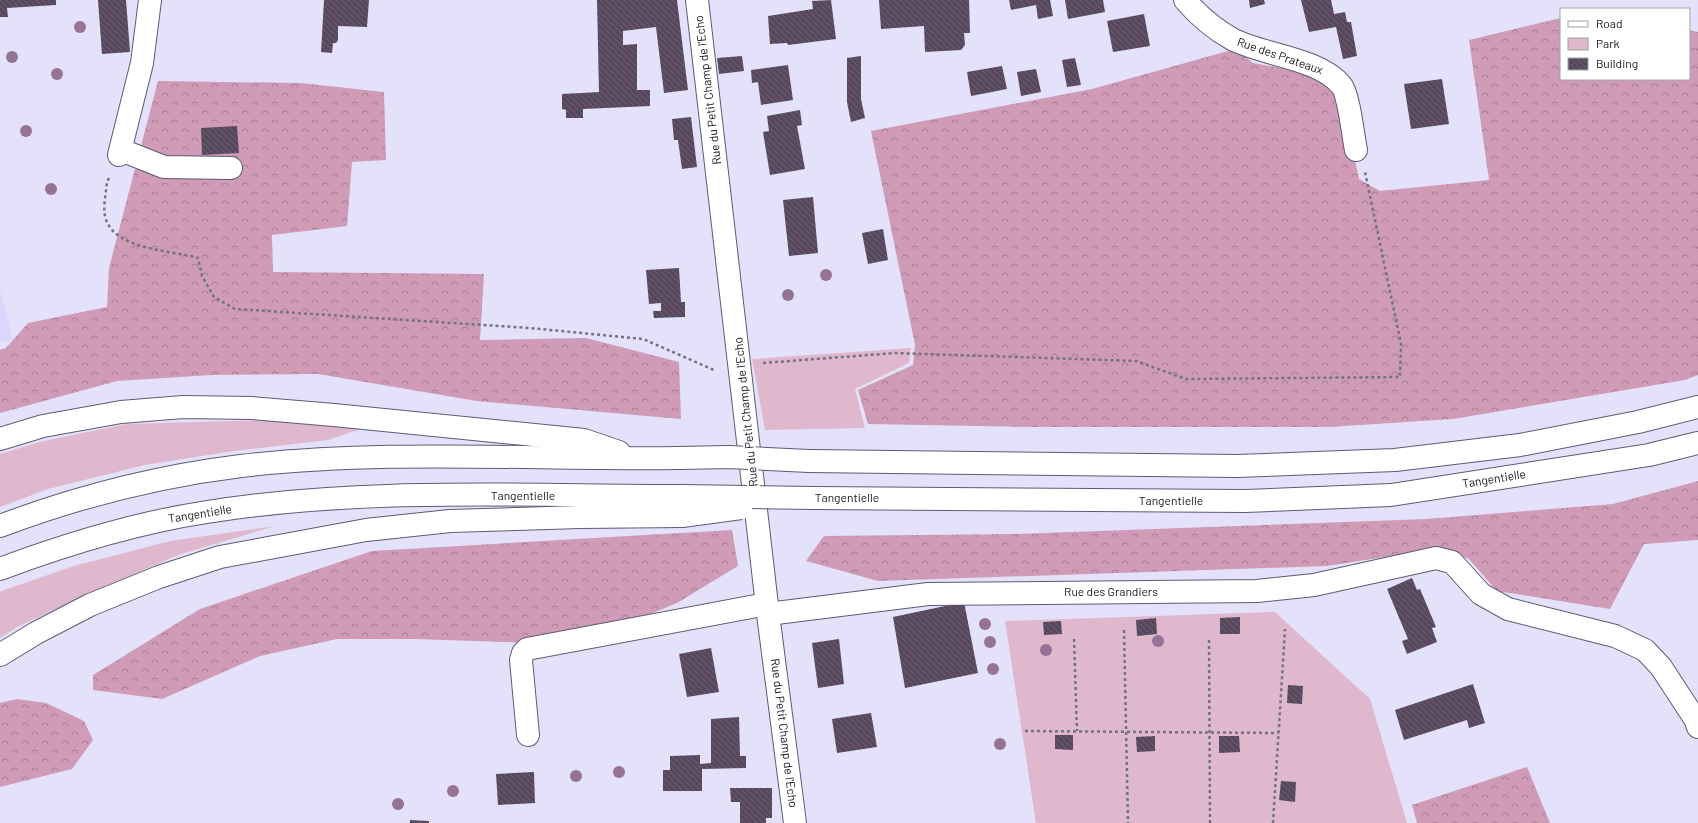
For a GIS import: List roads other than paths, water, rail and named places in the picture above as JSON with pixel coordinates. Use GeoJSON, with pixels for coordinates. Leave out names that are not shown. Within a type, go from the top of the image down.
{"type":"FeatureCollection","features":[{"type":"Feature","properties":{"kind":"main road"},"geometry":{"type":"LineString","coordinates":[[150,0],[142,63],[120,152],[164,167],[231,168]]}},
{"type":"Feature","properties":{"kind":"main road","name":"Rue du Petit Champ de l'Echo"},"geometry":{"type":"LineString","coordinates":[[697,0],[741,365],[768,609],[795,823]]}},
{"type":"Feature","properties":{"kind":"main road","name":"Rue des Prateaux"},"geometry":{"type":"LineString","coordinates":[[1185,0],[1200,16],[1232,39],[1327,72],[1342,85],[1356,150]]}},
{"type":"Feature","properties":{"kind":"main road"},"geometry":{"type":"LineString","coordinates":[[0,439],[43,426],[121,412],[183,407],[252,408],[584,440],[639,458]]}},
{"type":"Feature","properties":{"kind":"main road"},"geometry":{"type":"LineString","coordinates":[[0,526],[102,494],[168,479],[240,466],[313,461],[413,457],[729,457],[809,461],[1237,466],[1395,460],[1520,445],[1638,422],[1698,407]]}},
{"type":"Feature","properties":{"kind":"main road","name":"Tangentielle"},"geometry":{"type":"LineString","coordinates":[[0,569],[46,552],[118,530],[207,512],[302,501],[416,495],[681,506],[813,498],[1245,501],[1391,495],[1649,455],[1698,443]]}},
{"type":"Feature","properties":{"kind":"main road"},"geometry":{"type":"LineString","coordinates":[[0,655],[36,633],[90,605],[159,577],[220,557],[366,530],[450,521],[580,517],[681,506]]}},
{"type":"Feature","properties":{"kind":"main road","name":"Rue des Grandiers"},"geometry":{"type":"LineString","coordinates":[[528,735],[521,660],[523,653],[527,649],[768,609],[928,594],[1257,591],[1314,585],[1436,558],[1452,562],[1481,594],[1508,609],[1615,636],[1645,650],[1661,667],[1695,719],[1698,727]]}}]}
